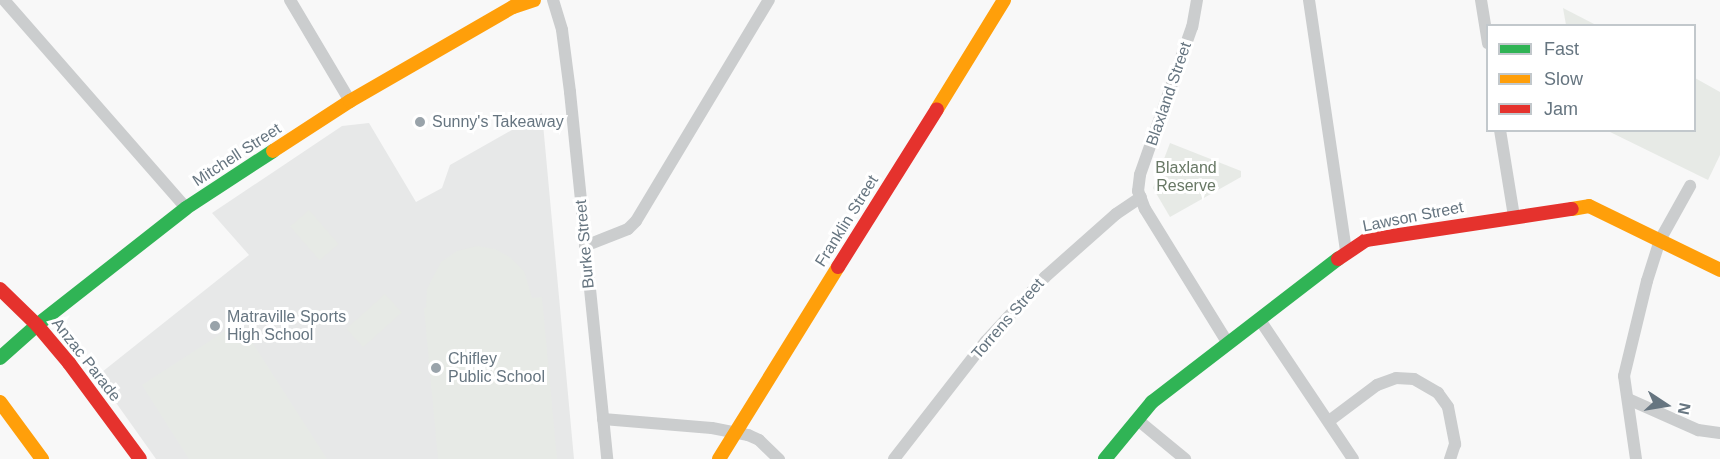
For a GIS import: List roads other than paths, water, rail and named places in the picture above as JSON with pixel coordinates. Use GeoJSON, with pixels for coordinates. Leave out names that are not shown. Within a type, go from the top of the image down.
{"type":"FeatureCollection","features":[{"type":"Feature","properties":{"kind":"street"},"geometry":{"type":"LineString","coordinates":[[4,0],[186,208]]}},
{"type":"Feature","properties":{"kind":"street"},"geometry":{"type":"LineString","coordinates":[[290,0],[350,101]]}},
{"type":"Feature","properties":{"kind":"street","name":"Mitchell Street"},"geometry":{"type":"LineString","coordinates":[[0,358],[37,325],[186,208],[350,101],[515,4],[534,0]]}},
{"type":"Feature","properties":{"kind":"street","name":"Burke Street"},"geometry":{"type":"LineString","coordinates":[[553,0],[562,30]]}},
{"type":"Feature","properties":{"kind":"street","name":"Burke Street"},"geometry":{"type":"LineString","coordinates":[[563,0],[562,30],[607,459]]}},
{"type":"Feature","properties":{"kind":"street"},"geometry":{"type":"LineString","coordinates":[[585,246],[628,229],[636,221],[769,0]]}},
{"type":"Feature","properties":{"kind":"street","name":"Franklin Street"},"geometry":{"type":"LineString","coordinates":[[719,459],[1004,0]]}},
{"type":"Feature","properties":{"kind":"street","name":"Blaxland Street"},"geometry":{"type":"LineString","coordinates":[[1141,197],[1138,191],[1140,175],[1192,27],[1197,0]]}},
{"type":"Feature","properties":{"kind":"street"},"geometry":{"type":"LineString","coordinates":[[1309,0],[1346,252]]}},
{"type":"Feature","properties":{"kind":"street"},"geometry":{"type":"LineString","coordinates":[[1481,0],[1486,31]]}},
{"type":"Feature","properties":{"kind":"street"},"geometry":{"type":"LineString","coordinates":[[1500,132],[1514,216]]}},
{"type":"Feature","properties":{"kind":"street"},"geometry":{"type":"LineString","coordinates":[[1636,459],[1624,376],[1647,281],[1660,240],[1690,186]]}},
{"type":"Feature","properties":{"kind":"street"},"geometry":{"type":"LineString","coordinates":[[1141,197],[1227,342]]}},
{"type":"Feature","properties":{"kind":"street","name":"Torrens Street"},"geometry":{"type":"LineString","coordinates":[[894,459],[986,341],[1044,277],[1116,214],[1141,197]]}},
{"type":"Feature","properties":{"kind":"street","name":"Lawson Street"},"geometry":{"type":"LineString","coordinates":[[1106,459],[1152,402],[1227,342],[1260,320],[1346,252],[1366,240],[1589,206],[1720,270]]}},
{"type":"Feature","properties":{"kind":"street","name":"Anzac Parade"},"geometry":{"type":"LineString","coordinates":[[0,289],[37,325],[106,411],[140,459]]}},
{"type":"Feature","properties":{"kind":"street"},"geometry":{"type":"LineString","coordinates":[[1260,320],[1353,459]]}},
{"type":"Feature","properties":{"kind":"street"},"geometry":{"type":"LineString","coordinates":[[1329,421],[1377,385],[1396,378],[1414,379],[1438,393],[1448,407],[1455,444],[1450,459]]}},
{"type":"Feature","properties":{"kind":"street"},"geometry":{"type":"LineString","coordinates":[[1628,399],[1698,430],[1720,433]]}},
{"type":"Feature","properties":{"kind":"street"},"geometry":{"type":"LineString","coordinates":[[0,402],[42,459]]}},
{"type":"Feature","properties":{"kind":"street"},"geometry":{"type":"LineString","coordinates":[[603,419],[735,432],[759,440],[779,459]]}},
{"type":"Feature","properties":{"kind":"street"},"geometry":{"type":"LineString","coordinates":[[1138,421],[1185,459]]}},
{"type":"Feature","properties":{"kind":"place","name":"Sunny's Takeaway"},"geometry":{"type":"Point","coordinates":[420,122]}},
{"type":"Feature","properties":{"kind":"place","name":"Matraville Sports High School"},"geometry":{"type":"Point","coordinates":[215,326]}},
{"type":"Feature","properties":{"kind":"place","name":"Chifley Public School"},"geometry":{"type":"Point","coordinates":[436,368]}},
{"type":"Feature","properties":{"kind":"park label","name":"Blaxland Reserve"},"geometry":{"type":"Point","coordinates":[1186,177]}}]}
